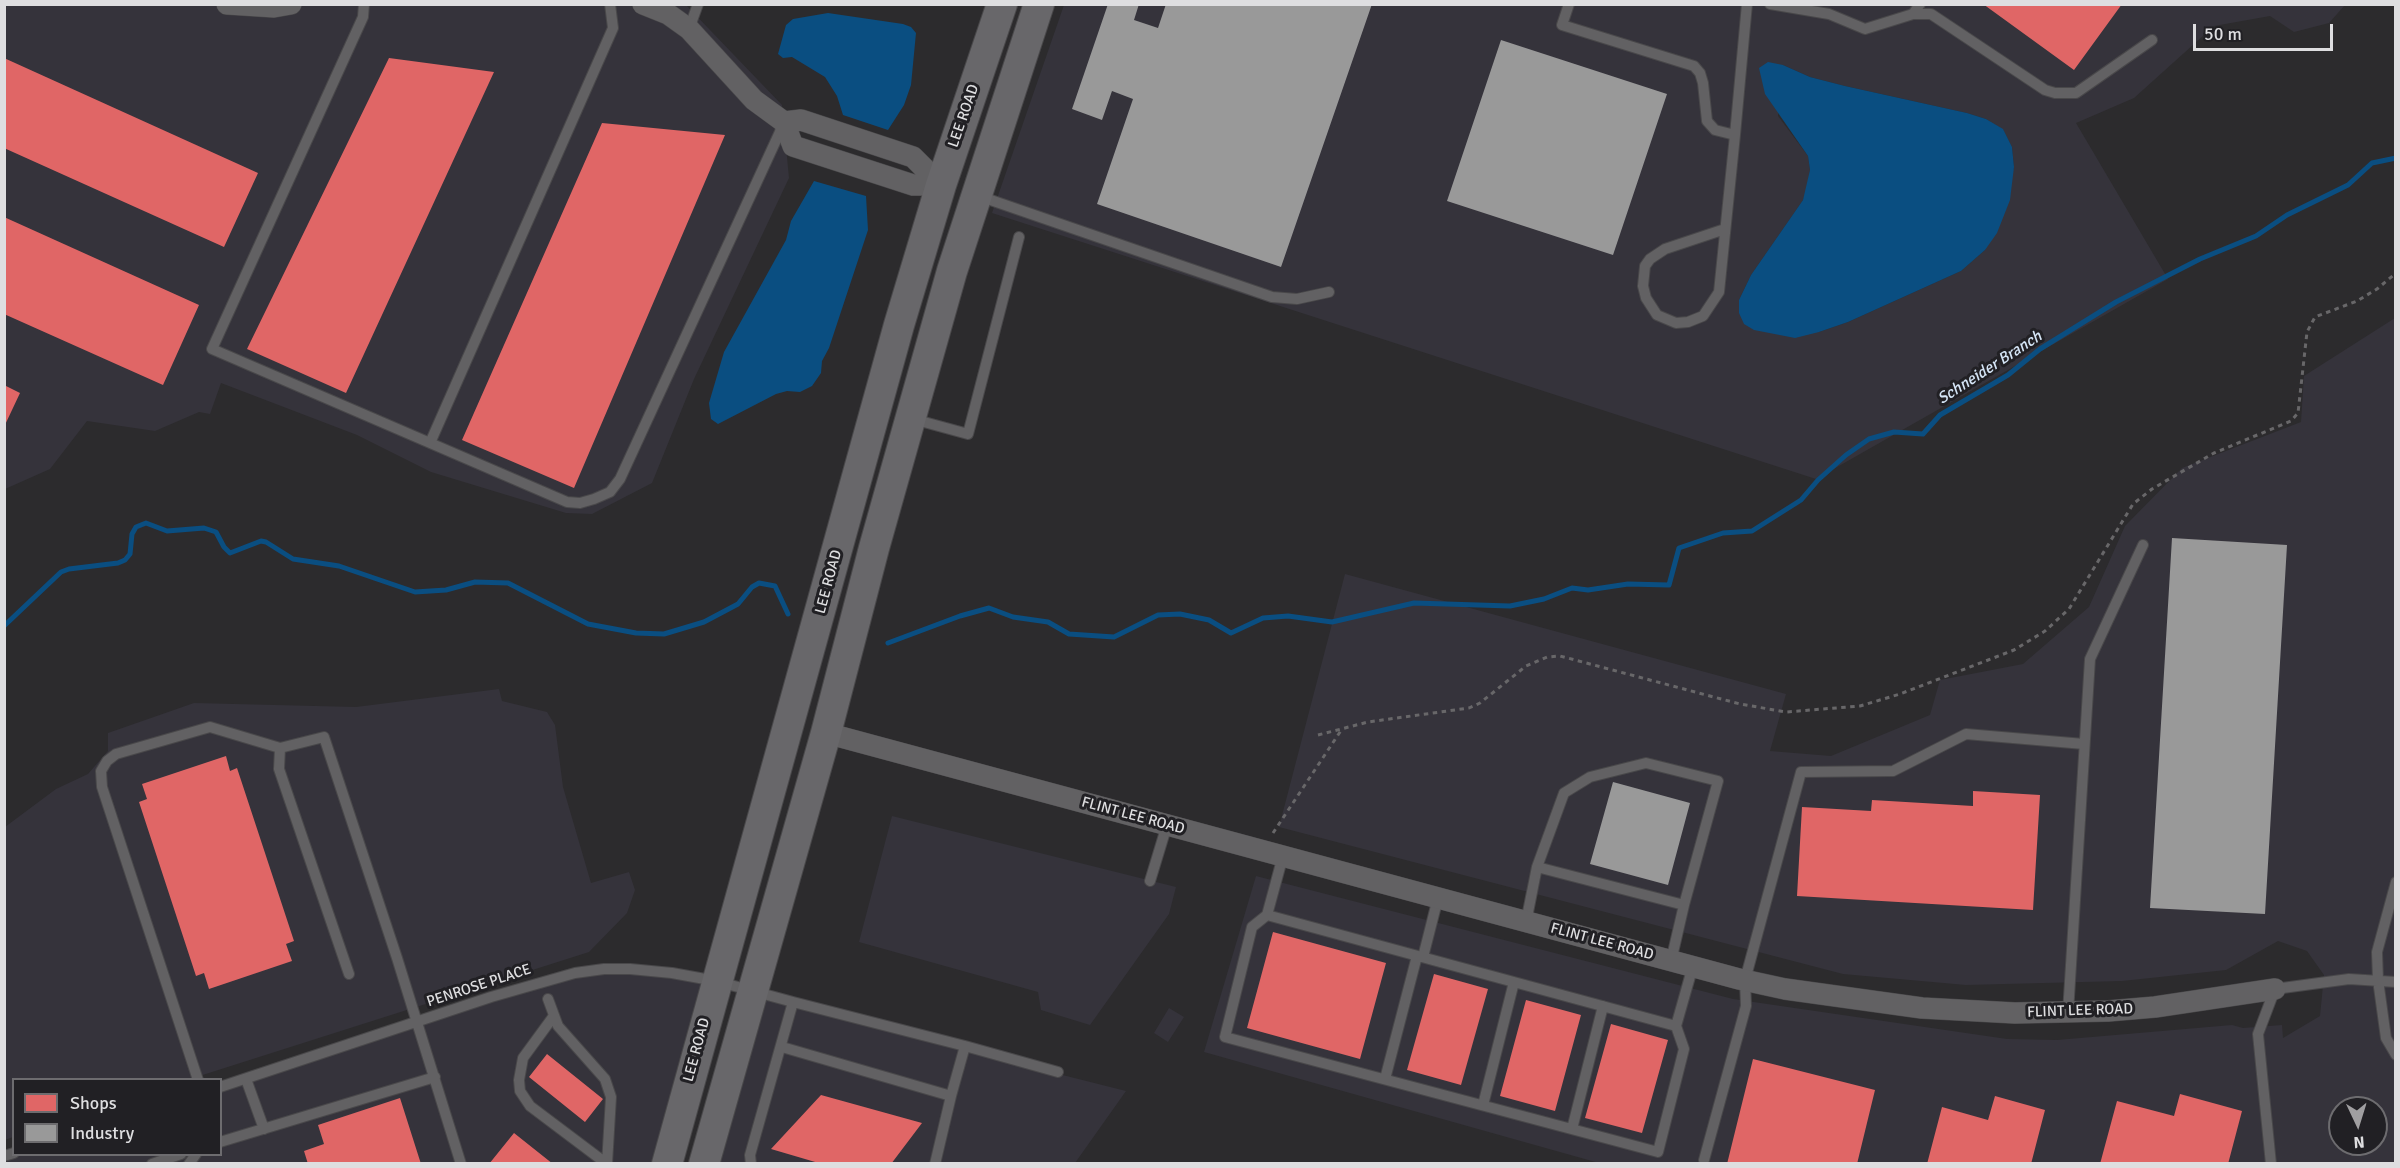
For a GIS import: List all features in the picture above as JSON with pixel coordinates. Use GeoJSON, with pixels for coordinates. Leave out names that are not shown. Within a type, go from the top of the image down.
{"type":"FeatureCollection","features":[{"type":"Feature","properties":{"kind":"street"},"geometry":{"type":"LineString","coordinates":[[238,5],[274,7],[291,4]]}},
{"type":"Feature","properties":{"kind":"street"},"geometry":{"type":"LineString","coordinates":[[644,4],[668,14],[689,29],[754,100],[784,122],[801,120],[913,157],[941,185]]}},
{"type":"Feature","properties":{"kind":"street","name":"LEE ROAD"},"geometry":{"type":"LineString","coordinates":[[667,1164],[899,325],[941,185],[1002,4]]}},
{"type":"Feature","properties":{"kind":"street"},"geometry":{"type":"LineString","coordinates":[[704,1164],[826,733],[910,418],[975,195],[1038,4]]}},
{"type":"Feature","properties":{"kind":"street","name":"FLINT LEE ROAD"},"geometry":{"type":"LineString","coordinates":[[826,733],[1671,961],[1745,980],[1842,998],[1922,1008],[1992,1012],[2068,1012],[2155,1007],[2275,988]]}},
{"type":"Feature","properties":{"kind":"lane"},"geometry":{"type":"LineString","coordinates":[[364,4],[363,17],[212,349],[567,502],[580,503],[610,492],[620,479],[784,122]]}},
{"type":"Feature","properties":{"kind":"lane"},"geometry":{"type":"LineString","coordinates":[[430,443],[613,28],[610,4]]}},
{"type":"Feature","properties":{"kind":"lane"},"geometry":{"type":"LineString","coordinates":[[689,29],[698,4]]}},
{"type":"Feature","properties":{"kind":"lane"},"geometry":{"type":"LineString","coordinates":[[1569,4],[1562,25],[1694,66],[1700,73],[1703,83],[1707,121],[1715,130],[1735,135]]}},
{"type":"Feature","properties":{"kind":"lane"},"geometry":{"type":"LineString","coordinates":[[1725,229],[1665,249],[1650,259],[1645,266],[1643,286],[1646,298],[1657,315],[1676,323],[1689,322],[1702,316],[1719,292],[1747,4]]}},
{"type":"Feature","properties":{"kind":"lane"},"geometry":{"type":"LineString","coordinates":[[1770,4],[1816,8],[1865,29],[1917,9],[1931,14],[2045,90],[2055,93],[2076,93],[2152,40]]}},
{"type":"Feature","properties":{"kind":"lane"},"geometry":{"type":"LineString","coordinates":[[975,195],[1272,297],[1297,299],[1329,292]]}},
{"type":"Feature","properties":{"kind":"lane"},"geometry":{"type":"LineString","coordinates":[[910,418],[968,434],[1019,237]]}},
{"type":"Feature","properties":{"kind":"lane"},"geometry":{"type":"LineString","coordinates":[[2068,1012],[2090,659],[2143,545]]}},
{"type":"Feature","properties":{"kind":"lane"},"geometry":{"type":"LineString","coordinates":[[197,1078],[102,787],[101,771],[107,761],[116,754],[210,728],[280,748],[324,737],[435,1077],[461,1164]]}},
{"type":"Feature","properties":{"kind":"lane"},"geometry":{"type":"LineString","coordinates":[[1704,1160],[1746,1006],[1745,980],[1801,772],[1893,771],[1966,734],[2084,744]]}},
{"type":"Feature","properties":{"kind":"lane"},"geometry":{"type":"LineString","coordinates":[[280,748],[279,769],[349,974]]}},
{"type":"Feature","properties":{"kind":"lane"},"geometry":{"type":"LineString","coordinates":[[1526,921],[1537,867],[1564,793],[1590,777],[1646,763],[1718,781],[1671,961]]}},
{"type":"Feature","properties":{"kind":"lane"},"geometry":{"type":"LineString","coordinates":[[1150,881],[1167,825]]}},
{"type":"Feature","properties":{"kind":"lane"},"geometry":{"type":"LineString","coordinates":[[1282,856],[1267,915],[1252,927],[1225,1037],[1658,1152],[1684,1049],[1676,1026],[1693,966]]}},
{"type":"Feature","properties":{"kind":"lane"},"geometry":{"type":"LineString","coordinates":[[1537,867],[1684,905]]}},
{"type":"Feature","properties":{"kind":"lane"},"geometry":{"type":"LineString","coordinates":[[2396,882],[2377,952],[2378,980],[2386,1038],[2396,1055]]}},
{"type":"Feature","properties":{"kind":"lane"},"geometry":{"type":"LineString","coordinates":[[1385,1079],[1438,898]]}},
{"type":"Feature","properties":{"kind":"lane"},"geometry":{"type":"LineString","coordinates":[[1267,915],[1676,1026]]}},
{"type":"Feature","properties":{"kind":"lane","name":"PENROSE PLACE"},"geometry":{"type":"LineString","coordinates":[[222,1086],[526,986],[594,970],[641,970],[716,981],[1058,1072]]}},
{"type":"Feature","properties":{"kind":"lane","name":"FLINT LEE ROAD"},"geometry":{"type":"LineString","coordinates":[[2275,988],[2349,979],[2396,982]]}},
{"type":"Feature","properties":{"kind":"lane"},"geometry":{"type":"LineString","coordinates":[[1483,1105],[1514,982]]}},
{"type":"Feature","properties":{"kind":"lane"},"geometry":{"type":"LineString","coordinates":[[2271,1164],[2258,1034],[2275,988]]}},
{"type":"Feature","properties":{"kind":"lane"},"geometry":{"type":"LineString","coordinates":[[548,999],[558,1026],[605,1079],[611,1097],[607,1164]]}},
{"type":"Feature","properties":{"kind":"lane"},"geometry":{"type":"LineString","coordinates":[[751,1164],[750,1155],[793,1002]]}},
{"type":"Feature","properties":{"kind":"lane"},"geometry":{"type":"LineString","coordinates":[[1572,1129],[1603,1006]]}},
{"type":"Feature","properties":{"kind":"lane"},"geometry":{"type":"LineString","coordinates":[[553,1017],[523,1058],[519,1080],[520,1091],[530,1106],[607,1164]]}},
{"type":"Feature","properties":{"kind":"lane"},"geometry":{"type":"LineString","coordinates":[[936,1164],[965,1046]]}},
{"type":"Feature","properties":{"kind":"lane"},"geometry":{"type":"LineString","coordinates":[[782,1047],[951,1096]]}},
{"type":"Feature","properties":{"kind":"lane"},"geometry":{"type":"LineString","coordinates":[[222,1141],[435,1077]]}},
{"type":"Feature","properties":{"kind":"lane"},"geometry":{"type":"LineString","coordinates":[[246,1079],[264,1129]]}},
{"type":"Feature","properties":{"kind":"lane"},"geometry":{"type":"LineString","coordinates":[[152,1164],[178,1156]]}},
{"type":"Feature","properties":{"kind":"path"},"geometry":{"type":"LineString","coordinates":[[1318,735],[1368,722],[1469,708],[1480,703],[1526,666],[1547,657],[1560,656],[1740,704],[1786,712],[1860,706],[1900,694],[2014,650],[2045,631],[2069,609],[2095,570],[2111,537],[2133,504],[2152,489],[2214,453],[2291,421],[2298,414],[2307,332],[2315,317],[2357,302],[2396,273]]}},
{"type":"Feature","properties":{"kind":"path"},"geometry":{"type":"LineString","coordinates":[[1261,850],[1343,727]]}},
{"type":"Feature","properties":{"kind":"shaded area"},"geometry":{"type":"Polygon","coordinates":[[[5,5],[686,5],[782,105],[789,178],[694,379],[652,483],[592,514],[566,513],[431,472],[357,435],[221,383],[210,414],[199,412],[155,431],[87,421],[50,469],[5,489],[5,5]]]}},
{"type":"Feature","properties":{"kind":"shaded area"},"geometry":{"type":"Polygon","coordinates":[[[1064,5],[2345,5],[2329,23],[2294,32],[2270,16],[2214,26],[2134,98],[2076,123],[2168,279],[1816,479],[992,213],[1064,5]],[[1783,65],[1778,116],[1808,156],[1809,185],[1803,200],[1751,275],[1739,300],[1819,332],[1848,322],[1961,271],[1985,250],[2014,167],[2012,147],[2003,130],[1986,119],[1810,77],[1783,65]]]}},
{"type":"Feature","properties":{"kind":"shaded area"},"geometry":{"type":"Polygon","coordinates":[[[2395,318],[2395,1163],[1599,1163],[1204,1052],[1256,876],[1733,999],[2007,1039],[2057,1040],[2232,1025],[2243,1028],[2282,1025],[2283,1038],[2320,1016],[2324,975],[2307,951],[2278,941],[2226,970],[2122,981],[1966,985],[1843,974],[1279,827],[1345,574],[1786,694],[1770,751],[1831,756],[1930,715],[1940,680],[2023,664],[2089,607],[2125,526],[2182,468],[2301,422],[2304,376],[2395,318]]]}},
{"type":"Feature","properties":{"kind":"shaded area"},"geometry":{"type":"Polygon","coordinates":[[[499,689],[502,701],[547,712],[555,725],[563,787],[591,883],[629,872],[635,890],[627,913],[589,952],[193,1078],[12,1078],[12,1137],[5,1140],[5,827],[56,789],[88,774],[108,751],[108,733],[194,703],[356,707],[499,689]]]}},
{"type":"Feature","properties":{"kind":"shaded area"},"geometry":{"type":"Polygon","coordinates":[[[892,816],[1176,887],[1169,914],[1090,1025],[1041,1010],[1038,992],[859,942],[892,816]]]}},
{"type":"Feature","properties":{"kind":"shaded area"},"geometry":{"type":"Polygon","coordinates":[[[604,969],[716,981],[667,1163],[5,1164],[4,1156],[12,1154],[222,1156],[222,1087],[417,1023],[604,969]]]}},
{"type":"Feature","properties":{"kind":"shaded area"},"geometry":{"type":"Polygon","coordinates":[[[757,998],[1126,1091],[1075,1163],[713,1164],[757,998]]]}},
{"type":"Feature","properties":{"kind":"shaded area"},"geometry":{"type":"Polygon","coordinates":[[[1169,1008],[1184,1017],[1168,1042],[1154,1033],[1169,1008]]]}},
{"type":"Feature","properties":{"kind":"water"},"geometry":{"type":"Polygon","coordinates":[[[828,13],[903,24],[911,27],[916,33],[911,85],[904,105],[888,130],[843,115],[837,96],[825,77],[792,57],[783,58],[778,54],[786,25],[793,19],[828,13]]]}},
{"type":"Feature","properties":{"kind":"water"},"geometry":{"type":"Polygon","coordinates":[[[1768,62],[1783,65],[1810,77],[1845,86],[1967,113],[1986,119],[2003,129],[2012,147],[2014,167],[2010,200],[1997,233],[1985,250],[1961,271],[1848,322],[1819,332],[1795,338],[1754,330],[1744,324],[1739,313],[1739,300],[1751,275],[1803,200],[1810,170],[1808,156],[1765,94],[1759,68],[1768,62]]]}},
{"type":"Feature","properties":{"kind":"water"},"geometry":{"type":"Polygon","coordinates":[[[814,181],[866,196],[868,230],[829,348],[822,361],[821,373],[812,386],[800,392],[787,391],[776,394],[718,424],[711,419],[709,403],[724,352],[786,240],[791,221],[814,181]]]}},
{"type":"Feature","properties":{"kind":"building: Shops"},"geometry":{"type":"Polygon","coordinates":[[[1983,4],[2122,4],[2074,70],[1983,4]]]}},
{"type":"Feature","properties":{"kind":"building: Shops"},"geometry":{"type":"Polygon","coordinates":[[[4,58],[258,173],[224,247],[4,148],[4,58]]]}},
{"type":"Feature","properties":{"kind":"building: Shops"},"geometry":{"type":"Polygon","coordinates":[[[389,58],[494,72],[346,393],[247,349],[389,58]]]}},
{"type":"Feature","properties":{"kind":"building: Shops"},"geometry":{"type":"Polygon","coordinates":[[[602,123],[725,135],[574,488],[462,440],[602,123]]]}},
{"type":"Feature","properties":{"kind":"building: Shops"},"geometry":{"type":"Polygon","coordinates":[[[4,217],[199,305],[163,385],[4,314],[4,217]]]}},
{"type":"Feature","properties":{"kind":"building: Shops"},"geometry":{"type":"Polygon","coordinates":[[[4,385],[20,393],[4,427],[4,385]]]}},
{"type":"Feature","properties":{"kind":"building: Shops"},"geometry":{"type":"Polygon","coordinates":[[[226,756],[230,771],[237,768],[294,941],[286,944],[292,961],[209,989],[204,973],[196,976],[139,802],[147,799],[142,784],[226,756]]]}},
{"type":"Feature","properties":{"kind":"building: Shops"},"geometry":{"type":"Polygon","coordinates":[[[1973,791],[2040,795],[2033,910],[1797,896],[1802,807],[1871,811],[1872,800],[1973,806],[1973,791]]]}},
{"type":"Feature","properties":{"kind":"building: Shops"},"geometry":{"type":"Polygon","coordinates":[[[1273,932],[1386,963],[1360,1059],[1247,1028],[1273,932]]]}},
{"type":"Feature","properties":{"kind":"building: Shops"},"geometry":{"type":"Polygon","coordinates":[[[1434,974],[1488,989],[1461,1085],[1407,1070],[1434,974]]]}},
{"type":"Feature","properties":{"kind":"building: Shops"},"geometry":{"type":"Polygon","coordinates":[[[1526,1000],[1581,1015],[1555,1111],[1500,1096],[1526,1000]]]}},
{"type":"Feature","properties":{"kind":"building: Shops"},"geometry":{"type":"Polygon","coordinates":[[[1611,1024],[1668,1040],[1642,1133],[1585,1118],[1611,1024]]]}},
{"type":"Feature","properties":{"kind":"building: Shops"},"geometry":{"type":"Polygon","coordinates":[[[547,1054],[603,1099],[585,1122],[529,1077],[547,1054]]]}},
{"type":"Feature","properties":{"kind":"building: Shops"},"geometry":{"type":"Polygon","coordinates":[[[1753,1059],[1875,1090],[1857,1164],[1727,1164],[1753,1059]]]}},
{"type":"Feature","properties":{"kind":"building: Shops"},"geometry":{"type":"Polygon","coordinates":[[[2180,1094],[2242,1111],[2228,1164],[2100,1164],[2117,1101],[2174,1116],[2180,1094]]]}},
{"type":"Feature","properties":{"kind":"building: Shops"},"geometry":{"type":"Polygon","coordinates":[[[821,1095],[922,1123],[891,1164],[822,1164],[771,1149],[821,1095]]]}},
{"type":"Feature","properties":{"kind":"building: Shops"},"geometry":{"type":"Polygon","coordinates":[[[1995,1096],[2045,1110],[2031,1164],[1927,1164],[1942,1107],[1988,1120],[1995,1096]]]}},
{"type":"Feature","properties":{"kind":"building: Shops"},"geometry":{"type":"Polygon","coordinates":[[[400,1098],[421,1164],[308,1164],[304,1151],[324,1144],[318,1125],[400,1098]]]}},
{"type":"Feature","properties":{"kind":"building: Shops"},"geometry":{"type":"Polygon","coordinates":[[[514,1133],[553,1164],[489,1164],[514,1133]]]}},
{"type":"Feature","properties":{"kind":"building: Industry"},"geometry":{"type":"Polygon","coordinates":[[[1108,4],[1139,4],[1134,20],[1158,28],[1166,4],[1372,4],[1281,267],[1097,204],[1133,99],[1112,91],[1102,120],[1072,109],[1108,4]]]}},
{"type":"Feature","properties":{"kind":"building: Industry"},"geometry":{"type":"Polygon","coordinates":[[[1501,40],[1667,94],[1613,255],[1447,201],[1501,40]]]}},
{"type":"Feature","properties":{"kind":"building: Industry"},"geometry":{"type":"Polygon","coordinates":[[[2172,538],[2287,545],[2265,914],[2150,908],[2172,538]]]}},
{"type":"Feature","properties":{"kind":"building: Industry"},"geometry":{"type":"Polygon","coordinates":[[[1613,782],[1690,803],[1668,885],[1590,864],[1613,782]]]}},
{"type":"Feature","properties":{"kind":"waterway","name":"Schneider Branch"},"geometry":{"type":"LineString","coordinates":[[888,643],[960,616],[989,608],[1013,617],[1048,622],[1069,634],[1114,637],[1158,615],[1180,614],[1209,620],[1231,633],[1263,618],[1288,616],[1332,622],[1414,603],[1510,606],[1544,599],[1572,588],[1588,590],[1628,584],[1669,585],[1679,548],[1723,533],[1752,531],[1801,500],[1818,480],[1846,455],[1869,439],[1894,432],[1923,434],[1940,415],[2008,375],[2040,349],[2116,302],[2200,259],[2256,236],[2287,215],[2348,185],[2372,163],[2396,158]]}},
{"type":"Feature","properties":{"kind":"waterway"},"geometry":{"type":"LineString","coordinates":[[4,626],[61,572],[125,560],[130,554],[132,534],[136,527],[146,523],[167,531],[204,528],[216,532],[230,553],[261,541],[266,542],[293,559],[339,566],[415,592],[446,590],[475,582],[508,583],[588,624],[636,633],[664,634],[704,622],[738,604],[752,587],[759,583],[775,586],[788,614]]}}]}
